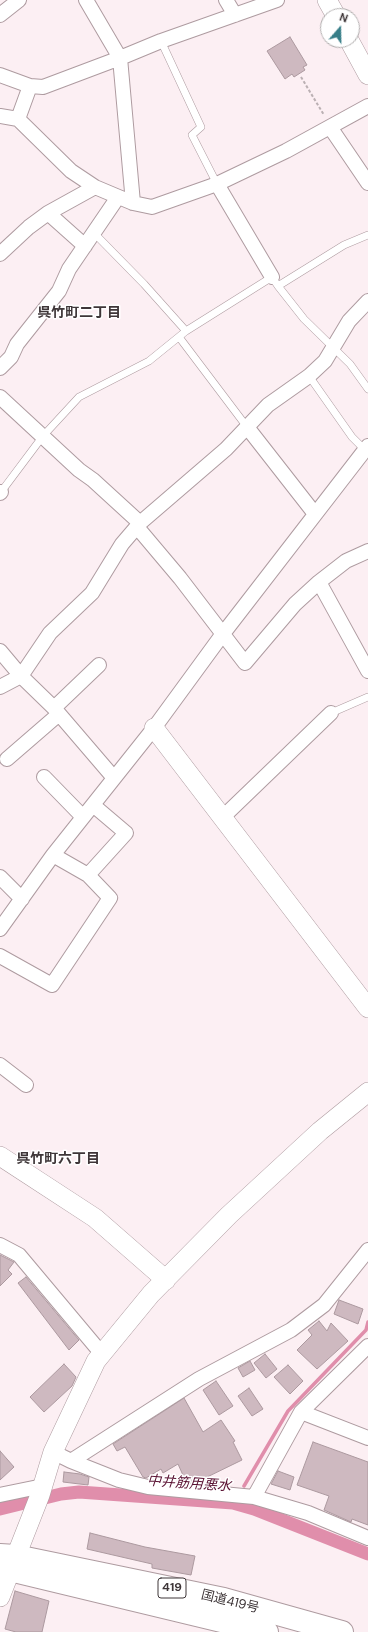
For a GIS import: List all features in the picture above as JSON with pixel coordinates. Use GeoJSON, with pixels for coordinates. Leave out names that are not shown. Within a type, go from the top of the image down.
{"type":"FeatureCollection","features":[{"type":"Feature","properties":{"kind":"highway","name":"国道419号"},"geometry":{"type":"LineString","coordinates":[[7,1561],[224,1627],[267,1632]]}},
{"type":"Feature","properties":{"kind":"highway","name":"国道419号"},"geometry":{"type":"LineString","coordinates":[[7,1561],[224,1599],[342,1632]]}},
{"type":"Feature","properties":{"kind":"street"},"geometry":{"type":"LineString","coordinates":[[0,15],[20,0]]}},
{"type":"Feature","properties":{"kind":"street"},"geometry":{"type":"LineString","coordinates":[[86,0],[120,58],[133,203]]}},
{"type":"Feature","properties":{"kind":"street"},"geometry":{"type":"LineString","coordinates":[[226,0],[235,15]]}},
{"type":"Feature","properties":{"kind":"street"},"geometry":{"type":"LineString","coordinates":[[0,75],[30,86],[43,87],[120,58],[161,40],[277,0]]}},
{"type":"Feature","properties":{"kind":"street"},"geometry":{"type":"LineString","coordinates":[[353,48],[368,75]]}},
{"type":"Feature","properties":{"kind":"street"},"geometry":{"type":"LineString","coordinates":[[18,119],[30,86]]}},
{"type":"Feature","properties":{"kind":"street"},"geometry":{"type":"LineString","coordinates":[[0,116],[18,119],[71,171],[95,187],[133,203],[152,207],[217,184],[286,151],[368,106]]}},
{"type":"Feature","properties":{"kind":"street"},"geometry":{"type":"LineString","coordinates":[[330,127],[368,183]]}},
{"type":"Feature","properties":{"kind":"street"},"geometry":{"type":"LineString","coordinates":[[217,184],[275,282]]}},
{"type":"Feature","properties":{"kind":"street"},"geometry":{"type":"LineString","coordinates":[[0,254],[29,227],[48,213],[95,187]]}},
{"type":"Feature","properties":{"kind":"street"},"geometry":{"type":"LineString","coordinates":[[0,368],[10,357],[17,344],[59,291],[69,269],[118,197]]}},
{"type":"Feature","properties":{"kind":"street"},"geometry":{"type":"LineString","coordinates":[[48,213],[85,246]]}},
{"type":"Feature","properties":{"kind":"street"},"geometry":{"type":"LineString","coordinates":[[0,687],[21,676],[50,633],[92,593],[122,544],[138,525],[226,449],[268,404],[309,376],[325,361],[349,321],[368,301]]}},
{"type":"Feature","properties":{"kind":"street"},"geometry":{"type":"LineString","coordinates":[[2,403],[43,436],[78,470],[93,480],[138,525],[245,663],[295,604],[319,582],[346,561],[368,551]]}},
{"type":"Feature","properties":{"kind":"street"},"geometry":{"type":"LineString","coordinates":[[247,427],[315,514]]}},
{"type":"Feature","properties":{"kind":"street"},"geometry":{"type":"LineString","coordinates":[[0,928],[53,855],[154,728],[222,634],[315,514],[367,450]]}},
{"type":"Feature","properties":{"kind":"street"},"geometry":{"type":"LineString","coordinates":[[319,582],[368,671]]}},
{"type":"Feature","properties":{"kind":"street"},"geometry":{"type":"LineString","coordinates":[[0,651],[21,676],[56,711],[114,778]]}},
{"type":"Feature","properties":{"kind":"street"},"geometry":{"type":"LineString","coordinates":[[7,759],[99,666]]}},
{"type":"Feature","properties":{"kind":"street"},"geometry":{"type":"LineString","coordinates":[[223,817],[331,713]]}},
{"type":"Feature","properties":{"kind":"street"},"geometry":{"type":"LineString","coordinates":[[154,728],[368,1008]]}},
{"type":"Feature","properties":{"kind":"street"},"geometry":{"type":"LineString","coordinates":[[44,777],[83,817]]}},
{"type":"Feature","properties":{"kind":"street"},"geometry":{"type":"LineString","coordinates":[[88,875],[126,833],[93,806]]}},
{"type":"Feature","properties":{"kind":"street"},"geometry":{"type":"LineString","coordinates":[[0,956],[52,985],[110,898],[88,875],[53,855]]}},
{"type":"Feature","properties":{"kind":"street"},"geometry":{"type":"LineString","coordinates":[[0,877],[22,898]]}},
{"type":"Feature","properties":{"kind":"street"},"geometry":{"type":"LineString","coordinates":[[0,1065],[26,1085]]}},
{"type":"Feature","properties":{"kind":"street"},"geometry":{"type":"LineString","coordinates":[[0,1597],[7,1561],[28,1526],[53,1452],[96,1361],[151,1294],[228,1215],[320,1131],[368,1092]]}},
{"type":"Feature","properties":{"kind":"street"},"geometry":{"type":"LineString","coordinates":[[0,1156],[94,1218],[166,1280]]}},
{"type":"Feature","properties":{"kind":"street"},"geometry":{"type":"LineString","coordinates":[[0,1245],[19,1255],[102,1354]]}},
{"type":"Feature","properties":{"kind":"street"},"geometry":{"type":"LineString","coordinates":[[71,1461],[199,1379],[291,1330],[324,1305],[368,1250]]}},
{"type":"Feature","properties":{"kind":"street"},"geometry":{"type":"LineString","coordinates":[[254,1497],[300,1412],[368,1346]]}},
{"type":"Feature","properties":{"kind":"street"},"geometry":{"type":"LineString","coordinates":[[300,1412],[368,1438]]}},
{"type":"Feature","properties":{"kind":"street"},"geometry":{"type":"LineString","coordinates":[[53,1452],[71,1461],[119,1480],[148,1487],[254,1497],[308,1514],[368,1538]]}},
{"type":"Feature","properties":{"kind":"street"},"geometry":{"type":"LineString","coordinates":[[0,1495],[41,1491]]}},
{"type":"Feature","properties":{"kind":"lane"},"geometry":{"type":"LineString","coordinates":[[161,40],[201,127],[192,135],[217,184]]}},
{"type":"Feature","properties":{"kind":"lane"},"geometry":{"type":"LineString","coordinates":[[94,233],[144,284],[186,331]]}},
{"type":"Feature","properties":{"kind":"lane"},"geometry":{"type":"LineString","coordinates":[[1,492],[43,436],[79,397],[149,361],[186,331],[344,245],[368,235]]}},
{"type":"Feature","properties":{"kind":"lane"},"geometry":{"type":"LineString","coordinates":[[275,282],[304,319],[350,364],[368,389]]}},
{"type":"Feature","properties":{"kind":"lane"},"geometry":{"type":"LineString","coordinates":[[179,337],[247,427]]}},
{"type":"Feature","properties":{"kind":"lane"},"geometry":{"type":"LineString","coordinates":[[309,376],[352,437],[367,450]]}},
{"type":"Feature","properties":{"kind":"lane"},"geometry":{"type":"LineString","coordinates":[[331,713],[368,697]]}},
{"type":"Feature","properties":{"kind":"path"},"geometry":{"type":"LineString","coordinates":[[301,77],[330,127]]}},
{"type":"Feature","properties":{"kind":"building"},"geometry":{"type":"Polygon","coordinates":[[[290,37],[307,65],[303,67],[305,70],[294,77],[292,74],[285,79],[267,51],[290,37]]]}},
{"type":"Feature","properties":{"kind":"building"},"geometry":{"type":"Polygon","coordinates":[[[0,1255],[14,1262],[8,1270],[12,1274],[0,1286],[0,1255]]]}},
{"type":"Feature","properties":{"kind":"building"},"geometry":{"type":"Polygon","coordinates":[[[26,1277],[79,1340],[69,1350],[18,1283],[26,1277]]]}},
{"type":"Feature","properties":{"kind":"building"},"geometry":{"type":"Polygon","coordinates":[[[339,1300],[363,1309],[358,1324],[334,1314],[339,1300]]]}},
{"type":"Feature","properties":{"kind":"building"},"geometry":{"type":"Polygon","coordinates":[[[319,1321],[327,1331],[331,1323],[348,1341],[317,1369],[297,1350],[312,1335],[308,1330],[319,1321]]]}},
{"type":"Feature","properties":{"kind":"building"},"geometry":{"type":"Polygon","coordinates":[[[265,1354],[277,1369],[266,1378],[254,1363],[265,1354]]]}},
{"type":"Feature","properties":{"kind":"building"},"geometry":{"type":"Polygon","coordinates":[[[250,1361],[255,1370],[243,1377],[238,1368],[250,1361]]]}},
{"type":"Feature","properties":{"kind":"building"},"geometry":{"type":"Polygon","coordinates":[[[64,1364],[76,1377],[72,1386],[44,1412],[30,1397],[64,1364]]]}},
{"type":"Feature","properties":{"kind":"building"},"geometry":{"type":"Polygon","coordinates":[[[288,1365],[303,1381],[290,1394],[274,1377],[288,1365]]]}},
{"type":"Feature","properties":{"kind":"building"},"geometry":{"type":"Polygon","coordinates":[[[216,1381],[233,1406],[219,1415],[203,1390],[216,1381]]]}},
{"type":"Feature","properties":{"kind":"building"},"geometry":{"type":"Polygon","coordinates":[[[249,1388],[263,1409],[252,1416],[238,1396],[249,1388]]]}},
{"type":"Feature","properties":{"kind":"building"},"geometry":{"type":"Polygon","coordinates":[[[184,1398],[203,1432],[221,1420],[235,1441],[233,1442],[242,1460],[201,1480],[201,1483],[186,1482],[178,1464],[163,1473],[161,1469],[146,1478],[143,1477],[125,1447],[117,1451],[113,1444],[184,1398]]]}},
{"type":"Feature","properties":{"kind":"building"},"geometry":{"type":"Polygon","coordinates":[[[313,1442],[368,1462],[368,1525],[352,1519],[351,1522],[324,1510],[329,1496],[297,1485],[313,1442]]]}},
{"type":"Feature","properties":{"kind":"building"},"geometry":{"type":"Polygon","coordinates":[[[0,1451],[14,1467],[0,1480],[0,1451]]]}},
{"type":"Feature","properties":{"kind":"building"},"geometry":{"type":"Polygon","coordinates":[[[278,1471],[294,1477],[290,1490],[271,1484],[278,1471]]]}},
{"type":"Feature","properties":{"kind":"building"},"geometry":{"type":"Polygon","coordinates":[[[64,1472],[89,1477],[88,1485],[63,1482],[64,1472]]]}},
{"type":"Feature","properties":{"kind":"building"},"geometry":{"type":"Polygon","coordinates":[[[90,1533],[145,1547],[195,1556],[191,1575],[152,1568],[152,1564],[87,1549],[90,1533]]]}},
{"type":"Feature","properties":{"kind":"building"},"geometry":{"type":"Polygon","coordinates":[[[15,1591],[49,1601],[42,1632],[16,1632],[5,1629],[15,1591]]]}},
{"type":"Feature","properties":{"kind":"waterway"},"geometry":{"type":"LineString","coordinates":[[244,1486],[288,1411],[366,1330],[368,1322]]}},
{"type":"Feature","properties":{"kind":"waterway","name":"中井筋用悪水"},"geometry":{"type":"LineString","coordinates":[[0,1509],[61,1494],[79,1492],[233,1503],[254,1509],[368,1554]]}},
{"type":"Feature","properties":{"kind":"district","name":"呉竹町二丁目"},"geometry":{"type":"Point","coordinates":[79,313]}},
{"type":"Feature","properties":{"kind":"district","name":"呉竹町六丁目"},"geometry":{"type":"Point","coordinates":[58,1159]}}]}
